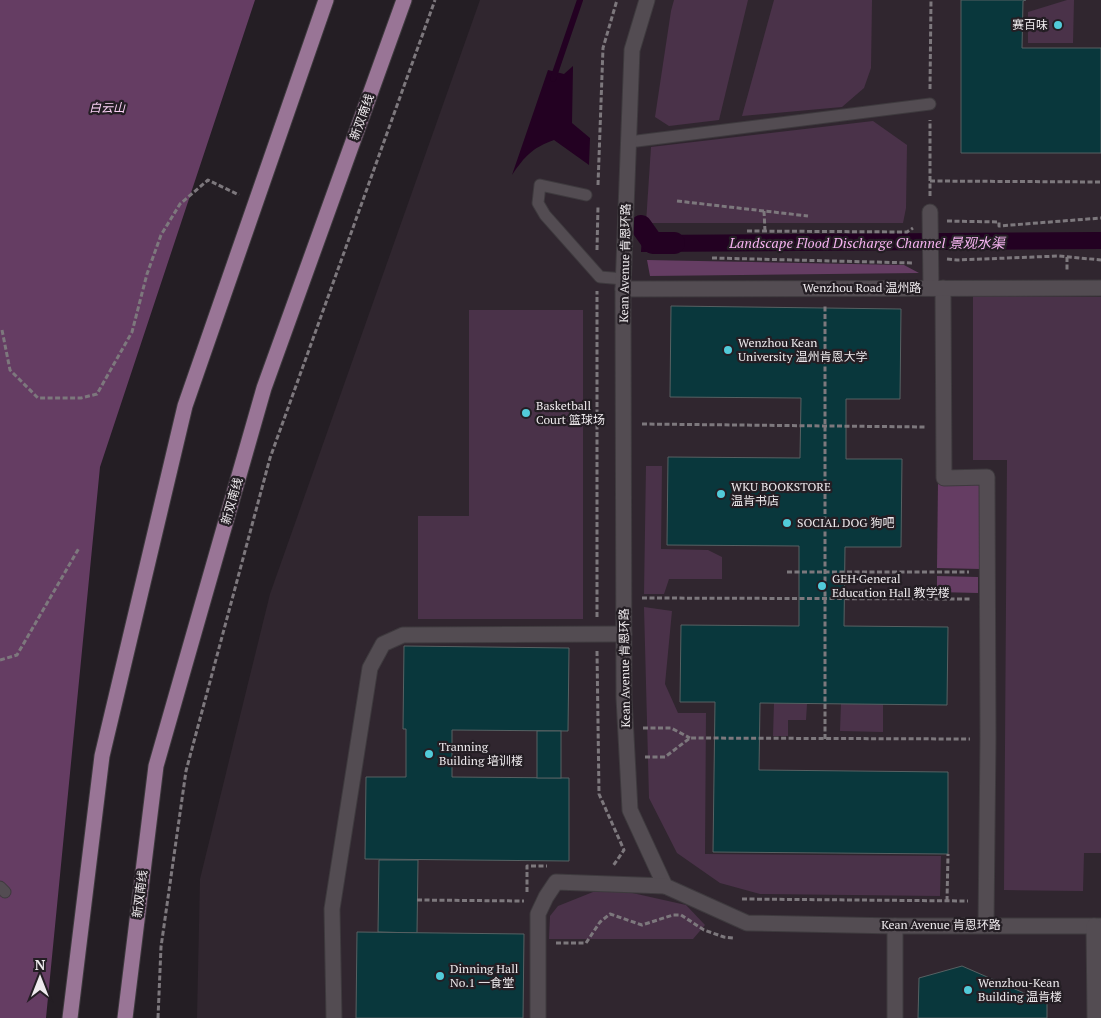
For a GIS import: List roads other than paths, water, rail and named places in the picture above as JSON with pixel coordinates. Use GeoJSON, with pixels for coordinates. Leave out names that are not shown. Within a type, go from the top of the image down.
{"type":"FeatureCollection","features":[{"type":"Feature","properties":{"kind":"main road"},"geometry":{"type":"LineString","coordinates":[[70,1018],[102,756],[185,406],[326,0]]}},
{"type":"Feature","properties":{"kind":"main road","name":"新双南线"},"geometry":{"type":"LineString","coordinates":[[125,1018],[156,766],[264,388],[404,0]]}},
{"type":"Feature","properties":{"kind":"street","name":"Kean Avenue 肯恩环路"},"geometry":{"type":"LineString","coordinates":[[647,0],[632,50],[623,284],[624,634],[630,810],[665,886],[746,923],[894,926],[1098,926]]}},
{"type":"Feature","properties":{"kind":"street"},"geometry":{"type":"LineString","coordinates":[[930,215],[931,264],[935,288],[944,427],[944,478],[987,477],[988,740],[986,925]]}},
{"type":"Feature","properties":{"kind":"street","name":"Wenzhou Road 温州路"},"geometry":{"type":"LineString","coordinates":[[623,284],[1101,288]]}},
{"type":"Feature","properties":{"kind":"street"},"geometry":{"type":"LineString","coordinates":[[334,1018],[332,909],[370,668],[383,644],[403,635],[624,634]]}},
{"type":"Feature","properties":{"kind":"street"},"geometry":{"type":"LineString","coordinates":[[538,1018],[538,914],[556,882],[665,886]]}},
{"type":"Feature","properties":{"kind":"street"},"geometry":{"type":"LineString","coordinates":[[894,926],[894,1018]]}},
{"type":"Feature","properties":{"kind":"street"},"geometry":{"type":"LineString","coordinates":[[1095,1018],[1098,926]]}},
{"type":"Feature","properties":{"kind":"lane"},"geometry":{"type":"LineString","coordinates":[[629,142],[930,104]]}},
{"type":"Feature","properties":{"kind":"lane"},"geometry":{"type":"LineString","coordinates":[[586,195],[540,185],[538,203],[545,215],[600,277],[623,284]]}},
{"type":"Feature","properties":{"kind":"water"},"geometry":{"type":"Polygon","coordinates":[[[573,66],[572,123],[590,138],[589,165],[554,140],[530,153],[512,175],[548,70],[564,74],[573,66]]]}},
{"type":"Feature","properties":{"kind":"water"},"geometry":{"type":"Polygon","coordinates":[[[1101,232],[1101,249],[641,252],[642,235],[1101,232]]]}},
{"type":"Feature","properties":{"kind":"waterway"},"geometry":{"type":"LineString","coordinates":[[553,79],[580,0]]}},
{"type":"Feature","properties":{"kind":"waterway","name":"Landscape Flood Discharge Channel 景观水渠"},"geometry":{"type":"LineString","coordinates":[[641,226],[653,243],[674,243]]}},
{"type":"Feature","properties":{"kind":"place","name":"赛百味"},"geometry":{"type":"Point","coordinates":[1058,25]}},
{"type":"Feature","properties":{"kind":"place","name":"Wenzhou Kean University 温州肯恩大学"},"geometry":{"type":"Point","coordinates":[728,350]}},
{"type":"Feature","properties":{"kind":"place","name":"Basketball Court 篮球场"},"geometry":{"type":"Point","coordinates":[526,413]}},
{"type":"Feature","properties":{"kind":"place","name":"WKU BOOKSTORE 温肯书店"},"geometry":{"type":"Point","coordinates":[721,494]}},
{"type":"Feature","properties":{"kind":"place","name":"SOCIAL DOG 狗吧"},"geometry":{"type":"Point","coordinates":[787,523]}},
{"type":"Feature","properties":{"kind":"place","name":"GEH·General Education Hall 教学楼"},"geometry":{"type":"Point","coordinates":[822,586]}},
{"type":"Feature","properties":{"kind":"place","name":"Tranning Building 培训楼"},"geometry":{"type":"Point","coordinates":[429,754]}},
{"type":"Feature","properties":{"kind":"place","name":"Dinning Hall No.1 一食堂"},"geometry":{"type":"Point","coordinates":[440,976]}},
{"type":"Feature","properties":{"kind":"place","name":"Wenzhou-Kean Building 温肯楼"},"geometry":{"type":"Point","coordinates":[968,990]}},
{"type":"Feature","properties":{"kind":"park label","name":"白云山"},"geometry":{"type":"Point","coordinates":[107,108]}}]}
